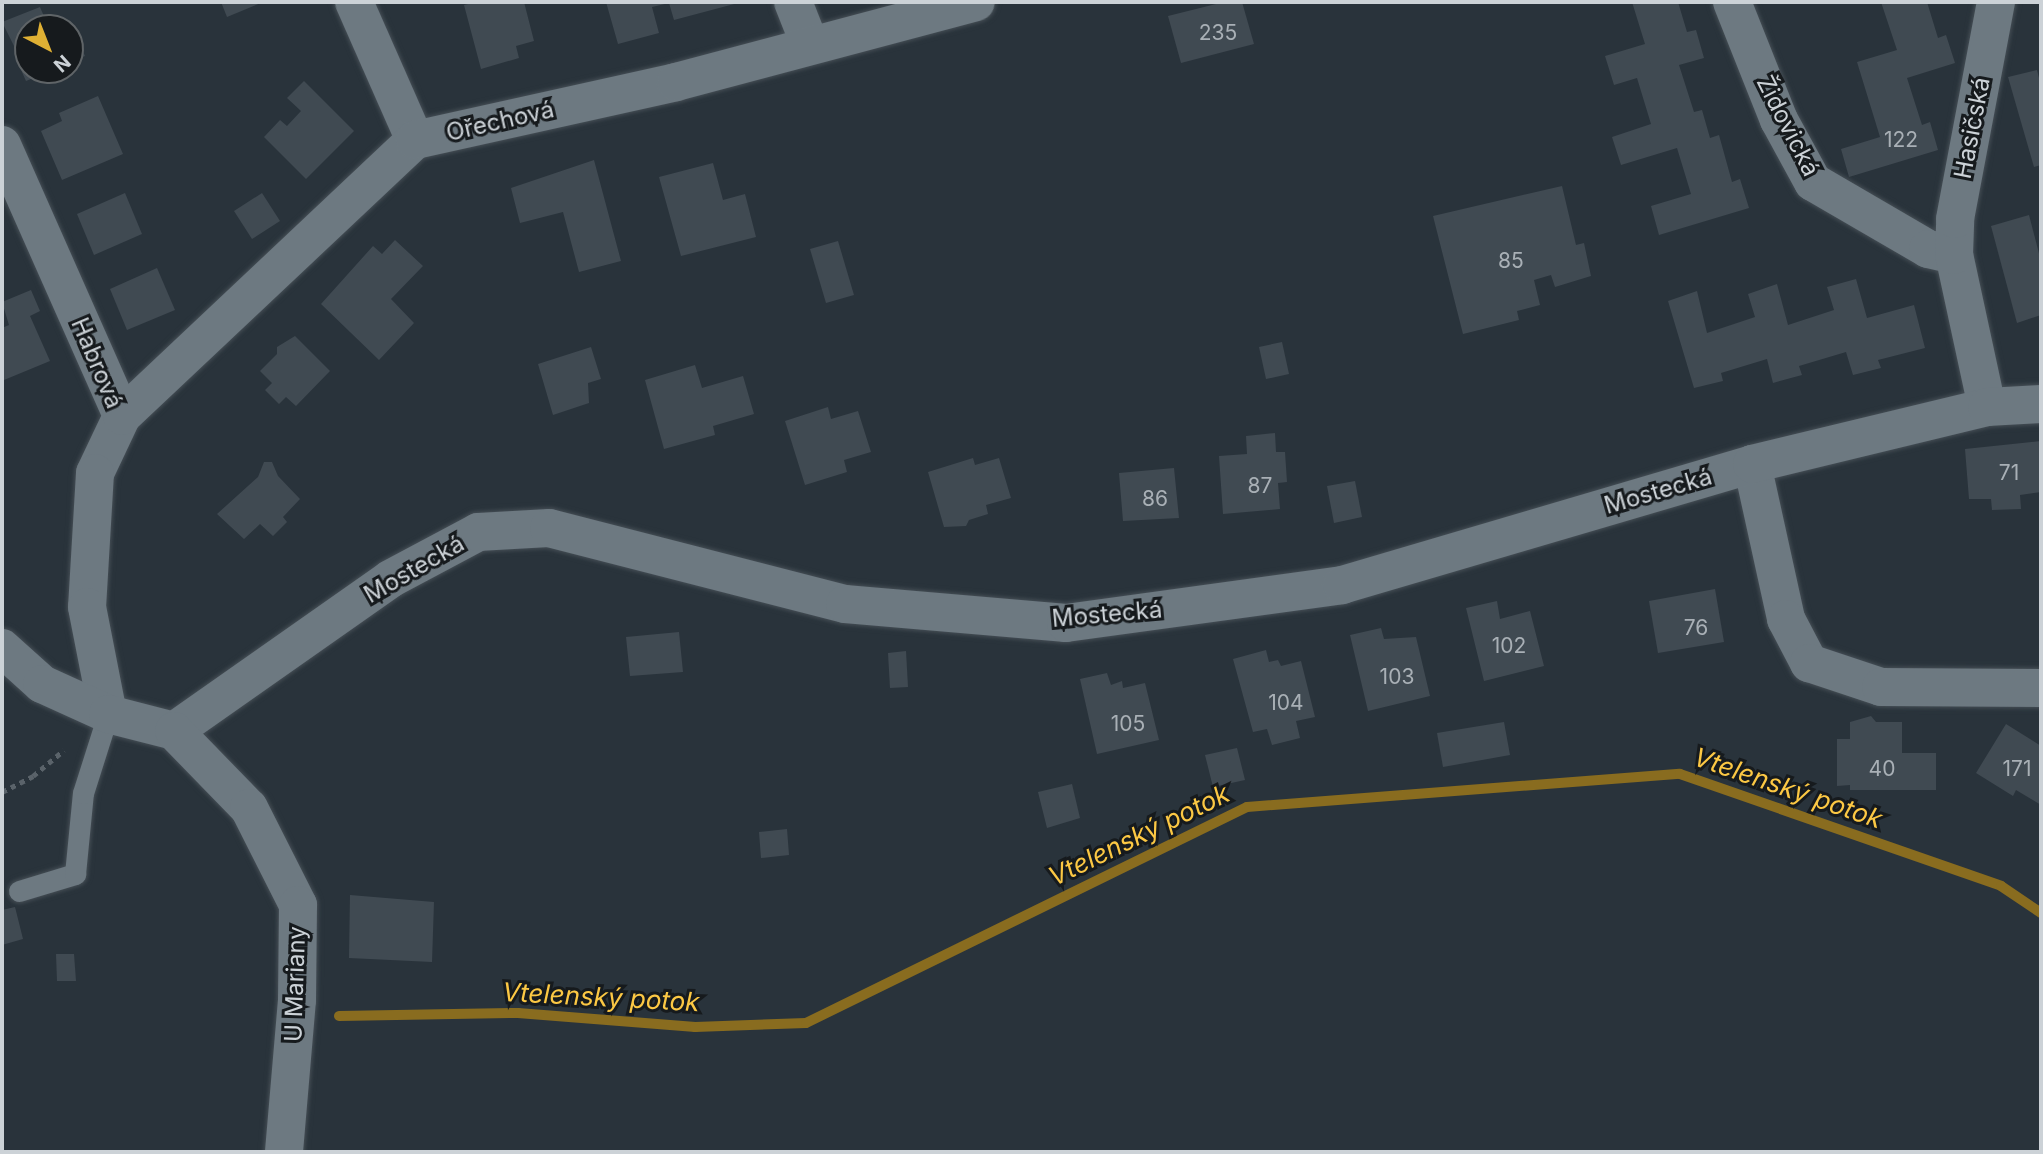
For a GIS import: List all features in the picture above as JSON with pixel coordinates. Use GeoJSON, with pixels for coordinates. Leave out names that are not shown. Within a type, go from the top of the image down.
{"type":"FeatureCollection","features":[{"type":"Feature","properties":{"kind":"street"},"geometry":{"type":"LineString","coordinates":[[354,2],[415,140]]}},
{"type":"Feature","properties":{"kind":"street"},"geometry":{"type":"LineString","coordinates":[[793,2],[810,45]]}},
{"type":"Feature","properties":{"kind":"street","name":"Ořechová"},"geometry":{"type":"LineString","coordinates":[[122,416],[415,140],[676,82],[976,2]]}},
{"type":"Feature","properties":{"kind":"street","name":"Židovická"},"geometry":{"type":"LineString","coordinates":[[1732,2],[1779,120],[1813,182],[1928,249],[1954,255]]}},
{"type":"Feature","properties":{"kind":"street","name":"Hasičská"},"geometry":{"type":"LineString","coordinates":[[1987,407],[1954,255],[1955,219],[1996,2]]}},
{"type":"Feature","properties":{"kind":"street","name":"Habrová"},"geometry":{"type":"LineString","coordinates":[[2,145],[122,416],[95,473],[87,607],[108,715]]}},
{"type":"Feature","properties":{"kind":"street","name":"Mostecká"},"geometry":{"type":"LineString","coordinates":[[174,731],[390,579],[478,532],[550,528],[845,604],[1066,623],[1342,585],[1752,464],[1987,407],[2041,404]]}},
{"type":"Feature","properties":{"kind":"street"},"geometry":{"type":"LineString","coordinates":[[1752,464],[1786,620],[1809,663],[1881,687],[2041,688]]}},
{"type":"Feature","properties":{"kind":"street"},"geometry":{"type":"LineString","coordinates":[[2,648],[42,684],[108,715],[174,731]]}},
{"type":"Feature","properties":{"kind":"street","name":"U Mariany"},"geometry":{"type":"LineString","coordinates":[[174,731],[249,808],[298,905],[298,1000],[284,1152]]}},
{"type":"Feature","properties":{"kind":"lane"},"geometry":{"type":"LineString","coordinates":[[19,891],[75,874],[83,793],[108,715]]}},
{"type":"Feature","properties":{"kind":"path"},"geometry":{"type":"LineString","coordinates":[[2,792],[33,776],[108,715]]}},
{"type":"Feature","properties":{"kind":"building"},"geometry":{"type":"Polygon","coordinates":[[[221,2],[263,2],[227,17],[221,2]]]}},
{"type":"Feature","properties":{"kind":"building"},"geometry":{"type":"Polygon","coordinates":[[[476,2],[524,2],[534,41],[516,46],[519,58],[481,69],[464,5],[476,2]]]}},
{"type":"Feature","properties":{"kind":"building"},"geometry":{"type":"Polygon","coordinates":[[[606,2],[738,3],[674,20],[669,3],[652,7],[659,33],[618,44],[606,2]]]}},
{"type":"Feature","properties":{"kind":"building"},"geometry":{"type":"Polygon","coordinates":[[[1224,2],[1242,2],[1254,44],[1181,63],[1168,16],[1224,2]]]}},
{"type":"Feature","properties":{"kind":"building"},"geometry":{"type":"Polygon","coordinates":[[[1632,2],[1678,2],[1687,32],[1696,30],[1704,58],[1679,65],[1694,112],[1702,110],[1710,138],[1719,135],[1732,182],[1740,179],[1749,208],[1659,235],[1651,206],[1691,194],[1677,148],[1621,165],[1612,137],[1651,124],[1637,78],[1614,85],[1605,56],[1645,44],[1632,2]]]}},
{"type":"Feature","properties":{"kind":"building"},"geometry":{"type":"Polygon","coordinates":[[[1881,2],[1927,2],[1938,38],[1946,35],[1955,63],[1907,78],[1922,125],[1930,122],[1938,150],[1849,177],[1841,149],[1880,137],[1857,62],[1897,50],[1881,2]]]}},
{"type":"Feature","properties":{"kind":"building"},"geometry":{"type":"Polygon","coordinates":[[[40,7],[43,14],[22,14],[40,7]]]}},
{"type":"Feature","properties":{"kind":"building"},"geometry":{"type":"Polygon","coordinates":[[[14,17],[14,46],[2,22],[14,17]]]}},
{"type":"Feature","properties":{"kind":"building"},"geometry":{"type":"Polygon","coordinates":[[[2037,70],[2041,86],[2041,165],[2034,167],[2008,77],[2037,70]]]}},
{"type":"Feature","properties":{"kind":"building"},"geometry":{"type":"Polygon","coordinates":[[[304,81],[354,131],[306,179],[264,137],[280,120],[287,126],[301,111],[287,98],[304,81]]]}},
{"type":"Feature","properties":{"kind":"building"},"geometry":{"type":"Polygon","coordinates":[[[98,96],[123,154],[62,180],[41,131],[62,121],[59,113],[98,96]]]}},
{"type":"Feature","properties":{"kind":"building"},"geometry":{"type":"Polygon","coordinates":[[[594,160],[621,261],[579,272],[563,212],[520,223],[511,188],[594,160]]]}},
{"type":"Feature","properties":{"kind":"building"},"geometry":{"type":"Polygon","coordinates":[[[713,163],[723,200],[745,194],[756,237],[681,256],[659,177],[713,163]]]}},
{"type":"Feature","properties":{"kind":"building"},"geometry":{"type":"Polygon","coordinates":[[[1562,186],[1576,245],[1584,243],[1591,276],[1555,287],[1551,275],[1534,280],[1540,305],[1517,311],[1519,320],[1463,334],[1433,216],[1562,186]]]}},
{"type":"Feature","properties":{"kind":"building"},"geometry":{"type":"Polygon","coordinates":[[[125,193],[142,234],[94,255],[77,214],[125,193]]]}},
{"type":"Feature","properties":{"kind":"building"},"geometry":{"type":"Polygon","coordinates":[[[262,193],[280,221],[252,239],[234,211],[262,193]]]}},
{"type":"Feature","properties":{"kind":"building"},"geometry":{"type":"Polygon","coordinates":[[[2029,215],[2041,261],[2041,315],[2017,323],[1991,226],[2029,215]]]}},
{"type":"Feature","properties":{"kind":"building"},"geometry":{"type":"Polygon","coordinates":[[[395,240],[423,266],[391,299],[414,323],[379,360],[321,304],[373,246],[382,254],[395,240]]]}},
{"type":"Feature","properties":{"kind":"building"},"geometry":{"type":"Polygon","coordinates":[[[838,241],[854,295],[826,303],[810,249],[838,241]]]}},
{"type":"Feature","properties":{"kind":"building"},"geometry":{"type":"Polygon","coordinates":[[[157,268],[175,310],[127,330],[110,289],[157,268]]]}},
{"type":"Feature","properties":{"kind":"building"},"geometry":{"type":"Polygon","coordinates":[[[1856,279],[1867,318],[1914,305],[1925,348],[1878,360],[1881,368],[1853,375],[1846,352],[1799,366],[1802,375],[1773,383],[1767,359],[1721,373],[1723,381],[1694,388],[1668,301],[1697,291],[1707,333],[1755,317],[1748,294],[1777,284],[1788,325],[1834,310],[1827,287],[1856,279]]]}},
{"type":"Feature","properties":{"kind":"building"},"geometry":{"type":"Polygon","coordinates":[[[31,290],[40,311],[30,316],[50,361],[4,380],[2,328],[9,325],[2,302],[31,290]]]}},
{"type":"Feature","properties":{"kind":"building"},"geometry":{"type":"Polygon","coordinates":[[[295,336],[330,371],[296,406],[286,397],[279,404],[265,390],[272,383],[260,371],[277,354],[277,347],[295,336]]]}},
{"type":"Feature","properties":{"kind":"building"},"geometry":{"type":"Polygon","coordinates":[[[1282,342],[1289,374],[1266,379],[1259,347],[1282,342]]]}},
{"type":"Feature","properties":{"kind":"building"},"geometry":{"type":"Polygon","coordinates":[[[591,347],[601,379],[588,383],[589,403],[553,415],[538,364],[591,347]]]}},
{"type":"Feature","properties":{"kind":"building"},"geometry":{"type":"Polygon","coordinates":[[[695,365],[702,388],[743,376],[754,414],[713,426],[715,435],[664,449],[645,380],[695,365]]]}},
{"type":"Feature","properties":{"kind":"building"},"geometry":{"type":"Polygon","coordinates":[[[828,407],[831,419],[858,411],[871,452],[844,460],[847,472],[805,485],[785,421],[828,407]]]}},
{"type":"Feature","properties":{"kind":"building"},"geometry":{"type":"Polygon","coordinates":[[[1275,433],[1276,452],[1285,452],[1287,482],[1278,483],[1280,509],[1223,514],[1219,456],[1247,454],[1246,436],[1275,433]]]}},
{"type":"Feature","properties":{"kind":"building"},"geometry":{"type":"Polygon","coordinates":[[[2041,441],[2041,492],[2020,495],[2021,509],[1992,510],[1991,499],[1969,499],[1965,449],[2041,441]]]}},
{"type":"Feature","properties":{"kind":"building"},"geometry":{"type":"Polygon","coordinates":[[[973,458],[975,465],[999,458],[1011,498],[986,505],[988,514],[969,520],[966,526],[944,527],[928,472],[973,458]]]}},
{"type":"Feature","properties":{"kind":"building"},"geometry":{"type":"Polygon","coordinates":[[[264,462],[272,462],[278,476],[300,499],[283,517],[287,522],[273,536],[260,524],[244,539],[217,514],[258,477],[264,462]]]}},
{"type":"Feature","properties":{"kind":"building"},"geometry":{"type":"Polygon","coordinates":[[[1174,468],[1179,518],[1123,521],[1119,473],[1174,468]]]}},
{"type":"Feature","properties":{"kind":"building"},"geometry":{"type":"Polygon","coordinates":[[[1355,481],[1362,517],[1334,523],[1327,486],[1355,481]]]}},
{"type":"Feature","properties":{"kind":"building"},"geometry":{"type":"Polygon","coordinates":[[[1715,589],[1724,642],[1658,653],[1649,601],[1715,589]]]}},
{"type":"Feature","properties":{"kind":"building"},"geometry":{"type":"Polygon","coordinates":[[[1497,601],[1500,619],[1530,611],[1544,666],[1484,681],[1466,608],[1497,601]]]}},
{"type":"Feature","properties":{"kind":"building"},"geometry":{"type":"Polygon","coordinates":[[[1381,628],[1384,639],[1416,637],[1430,696],[1368,711],[1350,635],[1381,628]]]}},
{"type":"Feature","properties":{"kind":"building"},"geometry":{"type":"Polygon","coordinates":[[[679,632],[683,672],[630,676],[626,637],[679,632]]]}},
{"type":"Feature","properties":{"kind":"building"},"geometry":{"type":"Polygon","coordinates":[[[1266,650],[1269,662],[1278,660],[1281,666],[1301,661],[1315,717],[1296,721],[1300,738],[1272,745],[1267,729],[1253,732],[1233,659],[1266,650]]]}},
{"type":"Feature","properties":{"kind":"building"},"geometry":{"type":"Polygon","coordinates":[[[906,651],[908,687],[890,688],[888,653],[906,651]]]}},
{"type":"Feature","properties":{"kind":"building"},"geometry":{"type":"Polygon","coordinates":[[[1107,673],[1111,685],[1122,681],[1123,688],[1145,683],[1159,740],[1097,754],[1080,679],[1107,673]]]}},
{"type":"Feature","properties":{"kind":"building"},"geometry":{"type":"Polygon","coordinates":[[[1871,716],[1876,722],[1902,722],[1902,753],[1936,753],[1936,790],[1850,790],[1850,785],[1837,786],[1837,739],[1850,739],[1850,722],[1871,716]]]}},
{"type":"Feature","properties":{"kind":"building"},"geometry":{"type":"Polygon","coordinates":[[[1504,722],[1510,755],[1443,767],[1437,733],[1504,722]]]}},
{"type":"Feature","properties":{"kind":"building"},"geometry":{"type":"Polygon","coordinates":[[[2006,724],[2041,746],[2041,805],[2016,790],[2013,796],[1976,773],[2006,724]]]}},
{"type":"Feature","properties":{"kind":"building"},"geometry":{"type":"Polygon","coordinates":[[[1237,748],[1245,780],[1213,787],[1205,755],[1237,748]]]}},
{"type":"Feature","properties":{"kind":"building"},"geometry":{"type":"Polygon","coordinates":[[[1072,784],[1080,818],[1047,828],[1038,792],[1072,784]]]}},
{"type":"Feature","properties":{"kind":"building"},"geometry":{"type":"Polygon","coordinates":[[[787,829],[789,855],[761,858],[759,832],[787,829]]]}},
{"type":"Feature","properties":{"kind":"building"},"geometry":{"type":"Polygon","coordinates":[[[350,895],[434,902],[432,962],[349,958],[350,895]]]}},
{"type":"Feature","properties":{"kind":"building"},"geometry":{"type":"Polygon","coordinates":[[[15,907],[23,939],[2,945],[2,910],[15,907]]]}},
{"type":"Feature","properties":{"kind":"building"},"geometry":{"type":"Polygon","coordinates":[[[56,954],[74,954],[76,981],[57,981],[56,954]]]}},
{"type":"Feature","properties":{"kind":"waterway","name":"Vtelenský potok"},"geometry":{"type":"LineString","coordinates":[[339,1016],[518,1013],[695,1027],[806,1023],[1247,807],[1680,774],[2001,886],[2041,913]]}}]}
